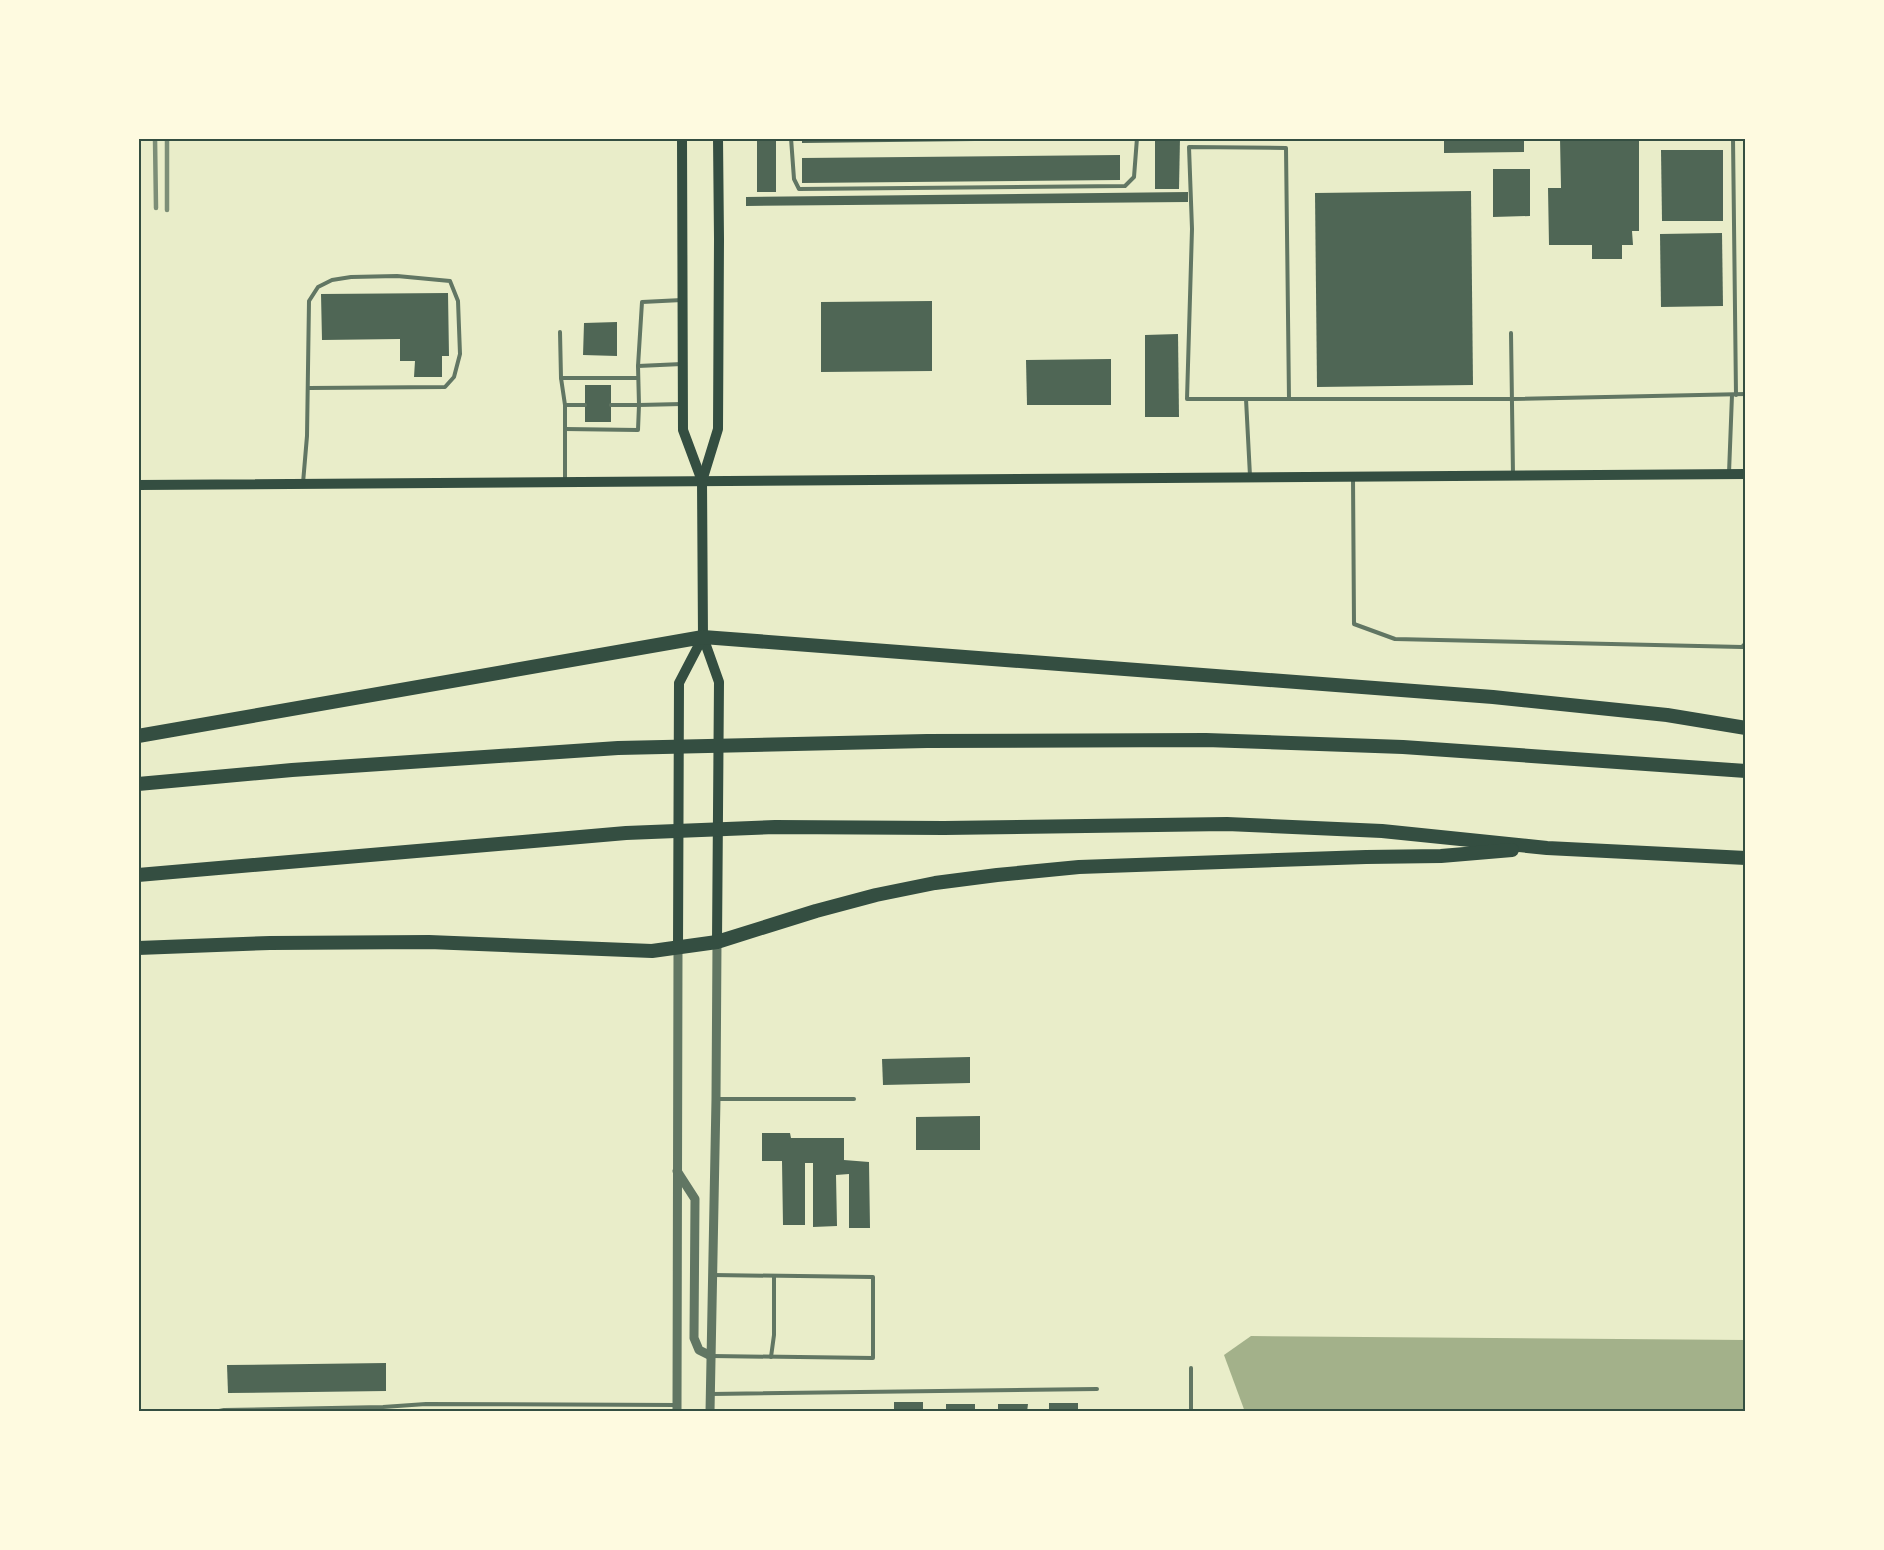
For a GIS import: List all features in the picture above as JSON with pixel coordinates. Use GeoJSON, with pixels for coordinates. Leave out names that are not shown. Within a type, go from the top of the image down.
{"type":"FeatureCollection","features":[{"type":"Feature","properties":{"kind":"highway"},"geometry":{"type":"LineString","coordinates":[[138,736],[703,637],[1493,697],[1667,715],[1746,728]]}},
{"type":"Feature","properties":{"kind":"highway"},"geometry":{"type":"LineString","coordinates":[[138,784],[304,769],[618,748],[927,741],[1206,740],[1403,747],[1746,771]]}},
{"type":"Feature","properties":{"kind":"highway"},"geometry":{"type":"LineString","coordinates":[[138,875],[626,833],[775,827],[944,828],[1227,824],[1382,831],[1547,848],[1746,858]]}},
{"type":"Feature","properties":{"kind":"highway"},"geometry":{"type":"LineString","coordinates":[[138,948],[281,943],[429,942],[652,951],[717,942],[876,895],[997,874],[1079,867],[1441,856],[1547,848]]}},
{"type":"Feature","properties":{"kind":"main road"},"geometry":{"type":"LineString","coordinates":[[682,138],[682,430],[702,481]]}},
{"type":"Feature","properties":{"kind":"main road"},"geometry":{"type":"LineString","coordinates":[[717,942],[719,682],[703,637],[702,481],[718,429],[718,138]]}},
{"type":"Feature","properties":{"kind":"main road"},"geometry":{"type":"LineString","coordinates":[[138,485],[1746,474]]}},
{"type":"Feature","properties":{"kind":"main road"},"geometry":{"type":"LineString","coordinates":[[678,948],[679,683],[703,637]]}},
{"type":"Feature","properties":{"kind":"street"},"geometry":{"type":"LineString","coordinates":[[710,1412],[717,1099],[717,942]]}},
{"type":"Feature","properties":{"kind":"street"},"geometry":{"type":"LineString","coordinates":[[677,1408],[678,948]]}},
{"type":"Feature","properties":{"kind":"street"},"geometry":{"type":"LineString","coordinates":[[677,1171],[695,1199],[694,1338],[699,1350],[711,1356]]}},
{"type":"Feature","properties":{"kind":"lane"},"geometry":{"type":"LineString","coordinates":[[791,138],[794,178],[800,189],[811,189],[1125,186],[1134,177],[1137,138]]}},
{"type":"Feature","properties":{"kind":"lane"},"geometry":{"type":"LineString","coordinates":[[1730,474],[1734,394],[1733,138]]}},
{"type":"Feature","properties":{"kind":"lane"},"geometry":{"type":"LineString","coordinates":[[1289,399],[1286,148],[1189,147],[1192,229],[1186,399],[1289,399],[1512,399],[1746,394]]}},
{"type":"Feature","properties":{"kind":"lane"},"geometry":{"type":"LineString","coordinates":[[303,484],[308,436],[309,300],[318,287],[332,280],[351,277],[397,276],[450,281],[458,301],[460,354],[454,377],[445,387],[309,388]]}},
{"type":"Feature","properties":{"kind":"lane"},"geometry":{"type":"LineString","coordinates":[[565,429],[638,430],[638,366],[642,302],[682,300]]}},
{"type":"Feature","properties":{"kind":"lane"},"geometry":{"type":"LineString","coordinates":[[560,332],[561,378],[565,405],[565,482]]}},
{"type":"Feature","properties":{"kind":"lane"},"geometry":{"type":"LineString","coordinates":[[1510,333],[1513,475]]}},
{"type":"Feature","properties":{"kind":"lane"},"geometry":{"type":"LineString","coordinates":[[638,366],[682,364]]}},
{"type":"Feature","properties":{"kind":"lane"},"geometry":{"type":"LineString","coordinates":[[561,378],[638,378]]}},
{"type":"Feature","properties":{"kind":"lane"},"geometry":{"type":"LineString","coordinates":[[1246,399],[1250,477]]}},
{"type":"Feature","properties":{"kind":"lane"},"geometry":{"type":"LineString","coordinates":[[611,405],[682,404]]}},
{"type":"Feature","properties":{"kind":"lane"},"geometry":{"type":"LineString","coordinates":[[565,405],[585,405]]}},
{"type":"Feature","properties":{"kind":"lane"},"geometry":{"type":"LineString","coordinates":[[1353,477],[1354,624],[1395,639],[1742,647],[1746,644]]}},
{"type":"Feature","properties":{"kind":"lane"},"geometry":{"type":"LineString","coordinates":[[717,1099],[854,1100]]}},
{"type":"Feature","properties":{"kind":"lane"},"geometry":{"type":"LineString","coordinates":[[711,1356],[873,1358],[873,1277],[713,1275]]}},
{"type":"Feature","properties":{"kind":"lane"},"geometry":{"type":"LineString","coordinates":[[771,1357],[774,1335],[774,1276]]}},
{"type":"Feature","properties":{"kind":"lane"},"geometry":{"type":"LineString","coordinates":[[1191,1368],[1191,1412]]}},
{"type":"Feature","properties":{"kind":"lane"},"geometry":{"type":"LineString","coordinates":[[710,1394],[1097,1389]]}},
{"type":"Feature","properties":{"kind":"lane"},"geometry":{"type":"LineString","coordinates":[[214,1412],[426,1404],[563,1404],[677,1408]]}},
{"type":"Feature","properties":{"kind":"lane"},"geometry":{"type":"LineString","coordinates":[[563,1404],[563,1412]]}},
{"type":"Feature","properties":{"kind":"shaded area"},"geometry":{"type":"Polygon","coordinates":[[[1251,1336],[1746,1340],[1746,1412],[1245,1412],[1224,1355],[1251,1336]]]}},
{"type":"Feature","properties":{"kind":"building"},"geometry":{"type":"Polygon","coordinates":[[[757,138],[776,138],[776,192],[757,192],[757,138]]]}},
{"type":"Feature","properties":{"kind":"building"},"geometry":{"type":"Polygon","coordinates":[[[802,138],[1060,138],[1060,140],[802,143],[802,138]]]}},
{"type":"Feature","properties":{"kind":"building"},"geometry":{"type":"Polygon","coordinates":[[[1155,138],[1180,138],[1179,189],[1155,189],[1155,138]]]}},
{"type":"Feature","properties":{"kind":"building"},"geometry":{"type":"Polygon","coordinates":[[[1444,138],[1524,138],[1524,152],[1444,153],[1444,138]]]}},
{"type":"Feature","properties":{"kind":"building"},"geometry":{"type":"Polygon","coordinates":[[[1560,138],[1639,138],[1639,231],[1632,231],[1633,245],[1622,245],[1622,259],[1592,259],[1592,245],[1549,245],[1548,188],[1561,188],[1560,138]]]}},
{"type":"Feature","properties":{"kind":"building"},"geometry":{"type":"Polygon","coordinates":[[[1661,150],[1723,150],[1723,221],[1662,221],[1661,150]]]}},
{"type":"Feature","properties":{"kind":"building"},"geometry":{"type":"Polygon","coordinates":[[[1120,155],[1120,180],[802,183],[802,158],[1120,155]]]}},
{"type":"Feature","properties":{"kind":"building"},"geometry":{"type":"Polygon","coordinates":[[[1493,169],[1530,169],[1530,216],[1493,217],[1493,169]]]}},
{"type":"Feature","properties":{"kind":"building"},"geometry":{"type":"Polygon","coordinates":[[[1471,191],[1473,385],[1317,387],[1315,193],[1471,191]]]}},
{"type":"Feature","properties":{"kind":"building"},"geometry":{"type":"Polygon","coordinates":[[[1188,192],[1188,202],[746,206],[746,197],[1188,192]]]}},
{"type":"Feature","properties":{"kind":"building"},"geometry":{"type":"Polygon","coordinates":[[[1722,233],[1723,306],[1661,307],[1660,234],[1722,233]]]}},
{"type":"Feature","properties":{"kind":"building"},"geometry":{"type":"Polygon","coordinates":[[[448,293],[449,356],[442,356],[442,377],[414,377],[415,361],[400,361],[400,339],[322,340],[321,294],[448,293]]]}},
{"type":"Feature","properties":{"kind":"building"},"geometry":{"type":"Polygon","coordinates":[[[932,301],[932,371],[821,372],[821,302],[932,301]]]}},
{"type":"Feature","properties":{"kind":"building"},"geometry":{"type":"Polygon","coordinates":[[[617,322],[617,356],[583,355],[584,323],[617,322]]]}},
{"type":"Feature","properties":{"kind":"building"},"geometry":{"type":"Polygon","coordinates":[[[1178,334],[1179,417],[1145,417],[1145,335],[1178,334]]]}},
{"type":"Feature","properties":{"kind":"building"},"geometry":{"type":"Polygon","coordinates":[[[1111,359],[1111,405],[1027,405],[1026,360],[1111,359]]]}},
{"type":"Feature","properties":{"kind":"building"},"geometry":{"type":"Polygon","coordinates":[[[585,385],[611,385],[611,422],[585,422],[585,385]]]}},
{"type":"Feature","properties":{"kind":"building"},"geometry":{"type":"Polygon","coordinates":[[[970,1057],[970,1083],[883,1085],[882,1059],[970,1057]]]}},
{"type":"Feature","properties":{"kind":"building"},"geometry":{"type":"Polygon","coordinates":[[[980,1116],[980,1150],[916,1150],[916,1117],[980,1116]]]}},
{"type":"Feature","properties":{"kind":"building"},"geometry":{"type":"Polygon","coordinates":[[[762,1133],[790,1133],[791,1138],[844,1138],[844,1160],[869,1162],[870,1228],[849,1228],[849,1174],[836,1175],[837,1226],[813,1227],[813,1163],[805,1163],[805,1225],[783,1225],[782,1161],[762,1161],[762,1133]]]}},
{"type":"Feature","properties":{"kind":"building"},"geometry":{"type":"Polygon","coordinates":[[[386,1363],[386,1391],[228,1393],[227,1365],[386,1363]]]}},
{"type":"Feature","properties":{"kind":"building"},"geometry":{"type":"Polygon","coordinates":[[[894,1402],[923,1402],[923,1412],[894,1412],[894,1402]]]}},
{"type":"Feature","properties":{"kind":"building"},"geometry":{"type":"Polygon","coordinates":[[[1049,1403],[1078,1403],[1078,1412],[1049,1412],[1049,1403]]]}},
{"type":"Feature","properties":{"kind":"building"},"geometry":{"type":"Polygon","coordinates":[[[946,1404],[975,1404],[975,1412],[946,1412],[946,1404]]]}},
{"type":"Feature","properties":{"kind":"building"},"geometry":{"type":"Polygon","coordinates":[[[998,1404],[1028,1404],[1027,1412],[998,1412],[998,1404]]]}},
{"type":"Feature","properties":{"kind":"railway"},"geometry":{"type":"LineString","coordinates":[[155,138],[156,208]]}},
{"type":"Feature","properties":{"kind":"railway"},"geometry":{"type":"LineString","coordinates":[[167,138],[167,210]]}}]}
